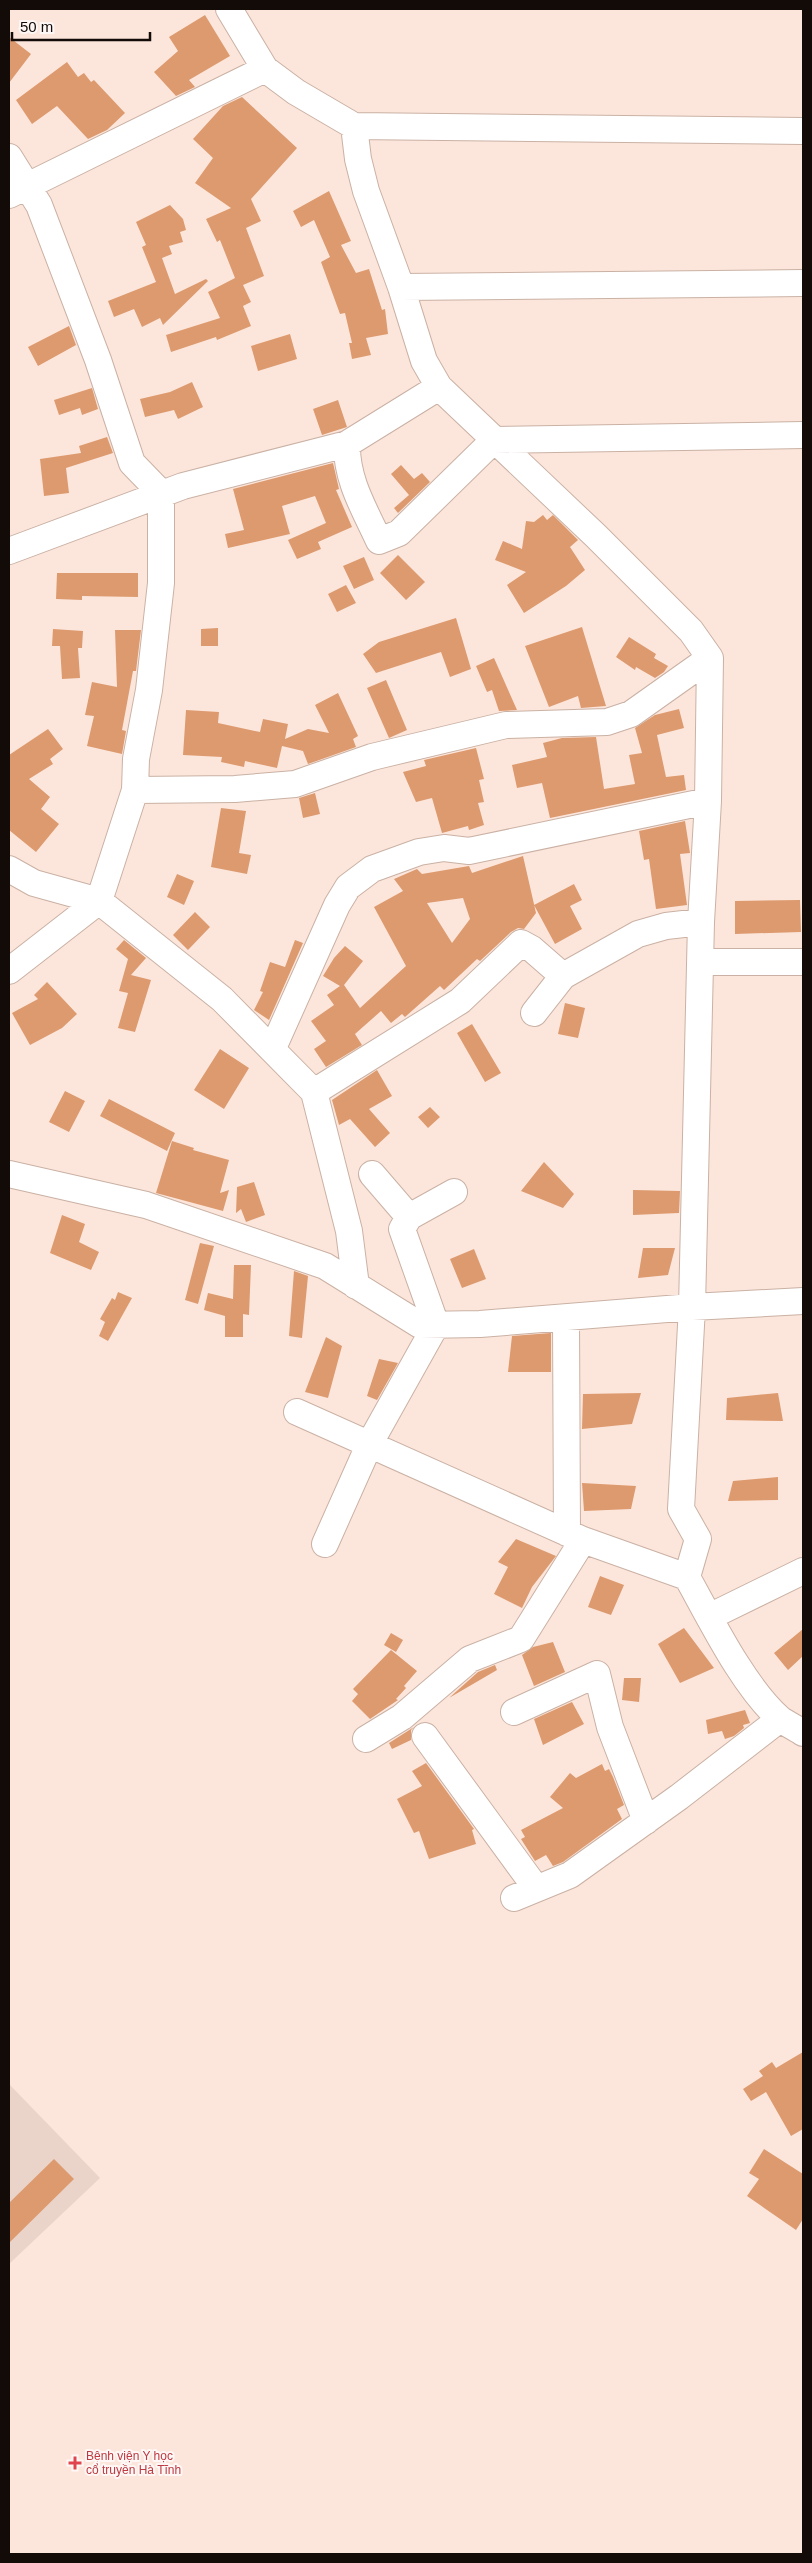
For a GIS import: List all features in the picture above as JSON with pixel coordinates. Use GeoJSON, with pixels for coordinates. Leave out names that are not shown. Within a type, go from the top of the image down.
{"type":"FeatureCollection","features":[{"type":"Feature","properties":{"kind":"street"},"geometry":{"type":"LineString","coordinates":[[229,9],[265,69],[296,92],[354,126],[803,131]]}},
{"type":"Feature","properties":{"kind":"street"},"geometry":{"type":"LineString","coordinates":[[18,191],[265,69]]}},
{"type":"Feature","properties":{"kind":"street"},"geometry":{"type":"LineString","coordinates":[[354,126],[358,159],[366,191],[401,287],[424,361],[439,387],[596,536],[691,631],[710,658],[708,801],[701,922],[692,1307],[681,1509],[698,1538],[687,1577]]}},
{"type":"Feature","properties":{"kind":"street"},"geometry":{"type":"LineString","coordinates":[[9,157],[18,191],[39,205],[95,351],[132,463],[160,494],[161,584],[149,690],[136,760],[135,790],[99,901],[9,971]]}},
{"type":"Feature","properties":{"kind":"street"},"geometry":{"type":"LineString","coordinates":[[401,287],[803,282]]}},
{"type":"Feature","properties":{"kind":"street"},"geometry":{"type":"LineString","coordinates":[[9,550],[160,494],[347,444],[439,387]]}},
{"type":"Feature","properties":{"kind":"street"},"geometry":{"type":"LineString","coordinates":[[347,444],[346,462],[351,480],[379,542],[399,533],[494,440],[803,435]]}},
{"type":"Feature","properties":{"kind":"street"},"geometry":{"type":"LineString","coordinates":[[135,790],[235,789],[295,784],[372,757],[506,725],[607,722],[631,714],[710,658]]}},
{"type":"Feature","properties":{"kind":"street"},"geometry":{"type":"LineString","coordinates":[[273,1048],[337,905],[348,887],[372,869],[418,852],[444,848],[470,851],[708,801]]}},
{"type":"Feature","properties":{"kind":"street"},"geometry":{"type":"LineString","coordinates":[[9,869],[34,883],[99,901],[222,999],[273,1048],[314,1092],[349,1231],[356,1286]]}},
{"type":"Feature","properties":{"kind":"street"},"geometry":{"type":"LineString","coordinates":[[534,1013],[563,976],[638,934],[666,926],[701,922]]}},
{"type":"Feature","properties":{"kind":"street"},"geometry":{"type":"LineString","coordinates":[[314,1092],[460,1001],[521,943],[532,949],[563,976]]}},
{"type":"Feature","properties":{"kind":"street"},"geometry":{"type":"LineString","coordinates":[[701,962],[803,962]]}},
{"type":"Feature","properties":{"kind":"street"},"geometry":{"type":"LineString","coordinates":[[9,1174],[146,1204],[325,1266],[420,1325],[566,1318],[692,1307],[803,1301]]}},
{"type":"Feature","properties":{"kind":"street"},"geometry":{"type":"LineString","coordinates":[[372,1174],[409,1217]]}},
{"type":"Feature","properties":{"kind":"street"},"geometry":{"type":"LineString","coordinates":[[325,1544],[370,1443],[436,1325],[402,1230],[409,1217],[454,1192]]}},
{"type":"Feature","properties":{"kind":"street"},"geometry":{"type":"LineString","coordinates":[[366,1739],[402,1717],[470,1659],[521,1639],[575,1536],[566,1318]]}},
{"type":"Feature","properties":{"kind":"street"},"geometry":{"type":"LineString","coordinates":[[297,1412],[575,1536],[687,1577],[716,1632],[757,1692],[780,1719],[803,1732]]}},
{"type":"Feature","properties":{"kind":"street"},"geometry":{"type":"LineString","coordinates":[[709,1617],[803,1571]]}},
{"type":"Feature","properties":{"kind":"street"},"geometry":{"type":"LineString","coordinates":[[514,1712],[597,1674],[610,1727],[646,1821]]}},
{"type":"Feature","properties":{"kind":"street"},"geometry":{"type":"LineString","coordinates":[[425,1736],[525,1893],[570,1875],[646,1821],[780,1719]]}},
{"type":"Feature","properties":{"kind":"shaded area"},"geometry":{"type":"Polygon","coordinates":[[[9,2084],[100,2178],[9,2264],[9,2084]]]}},
{"type":"Feature","properties":{"kind":"building"},"geometry":{"type":"Polygon","coordinates":[[[205,15],[230,56],[189,80],[195,87],[176,96],[154,72],[178,51],[169,37],[205,15]]]}},
{"type":"Feature","properties":{"kind":"building"},"geometry":{"type":"Polygon","coordinates":[[[9,37],[31,54],[9,83],[9,37]]]}},
{"type":"Feature","properties":{"kind":"building"},"geometry":{"type":"Polygon","coordinates":[[[67,62],[78,77],[84,73],[91,82],[94,80],[125,113],[107,130],[88,139],[57,106],[32,124],[16,100],[67,62]]]}},
{"type":"Feature","properties":{"kind":"building"},"geometry":{"type":"Polygon","coordinates":[[[242,97],[297,148],[251,199],[261,221],[246,228],[264,276],[243,285],[251,302],[243,306],[251,326],[217,340],[216,337],[171,352],[166,335],[220,318],[208,292],[235,278],[220,240],[217,242],[206,219],[231,208],[195,183],[213,158],[193,139],[223,106],[242,97]]]}},
{"type":"Feature","properties":{"kind":"building"},"geometry":{"type":"Polygon","coordinates":[[[329,191],[351,241],[341,245],[356,273],[369,269],[382,310],[385,309],[388,334],[366,338],[371,355],[352,359],[349,343],[352,343],[345,313],[340,314],[321,262],[330,257],[314,220],[301,227],[293,211],[329,191]]]}},
{"type":"Feature","properties":{"kind":"building"},"geometry":{"type":"Polygon","coordinates":[[[170,205],[183,219],[186,230],[180,232],[183,242],[169,246],[172,254],[162,258],[175,294],[206,279],[208,281],[163,325],[160,318],[142,327],[134,309],[114,317],[108,301],[156,282],[142,247],[146,245],[136,222],[170,205]]]}},
{"type":"Feature","properties":{"kind":"building"},"geometry":{"type":"Polygon","coordinates":[[[69,326],[76,345],[38,366],[28,347],[69,326]]]}},
{"type":"Feature","properties":{"kind":"building"},"geometry":{"type":"Polygon","coordinates":[[[290,334],[297,359],[258,371],[251,346],[290,334]]]}},
{"type":"Feature","properties":{"kind":"building"},"geometry":{"type":"Polygon","coordinates":[[[192,382],[203,407],[178,419],[174,410],[145,417],[140,399],[170,392],[192,382]]]}},
{"type":"Feature","properties":{"kind":"building"},"geometry":{"type":"Polygon","coordinates":[[[92,388],[98,409],[82,415],[80,408],[59,415],[54,400],[92,388]]]}},
{"type":"Feature","properties":{"kind":"building"},"geometry":{"type":"Polygon","coordinates":[[[338,400],[347,427],[322,435],[313,409],[338,400]]]}},
{"type":"Feature","properties":{"kind":"building"},"geometry":{"type":"Polygon","coordinates":[[[107,437],[113,453],[66,468],[69,493],[44,496],[40,459],[81,453],[79,446],[107,437]]]}},
{"type":"Feature","properties":{"kind":"building"},"geometry":{"type":"Polygon","coordinates":[[[333,463],[339,489],[336,490],[352,527],[318,542],[321,549],[297,559],[288,540],[326,523],[315,496],[282,506],[290,534],[228,548],[225,534],[244,530],[233,489],[333,463]]]}},
{"type":"Feature","properties":{"kind":"building"},"geometry":{"type":"Polygon","coordinates":[[[401,465],[414,479],[422,473],[430,482],[398,513],[394,508],[409,495],[391,474],[401,465]]]}},
{"type":"Feature","properties":{"kind":"building"},"geometry":{"type":"Polygon","coordinates":[[[543,515],[547,520],[553,515],[578,540],[570,547],[585,570],[566,586],[524,613],[507,585],[526,572],[495,560],[503,541],[522,549],[526,521],[534,522],[543,515]]]}},
{"type":"Feature","properties":{"kind":"building"},"geometry":{"type":"Polygon","coordinates":[[[398,555],[425,582],[406,600],[380,573],[398,555]]]}},
{"type":"Feature","properties":{"kind":"building"},"geometry":{"type":"Polygon","coordinates":[[[364,557],[374,580],[354,589],[343,566],[364,557]]]}},
{"type":"Feature","properties":{"kind":"building"},"geometry":{"type":"Polygon","coordinates":[[[57,573],[138,573],[138,597],[82,596],[82,600],[56,599],[57,573]]]}},
{"type":"Feature","properties":{"kind":"building"},"geometry":{"type":"Polygon","coordinates":[[[346,585],[356,603],[337,612],[328,594],[346,585]]]}},
{"type":"Feature","properties":{"kind":"building"},"geometry":{"type":"Polygon","coordinates":[[[456,618],[471,669],[450,677],[441,652],[376,673],[363,654],[379,642],[456,618]]]}},
{"type":"Feature","properties":{"kind":"building"},"geometry":{"type":"Polygon","coordinates":[[[582,627],[606,706],[581,708],[578,696],[549,707],[525,646],[582,627]]]}},
{"type":"Feature","properties":{"kind":"building"},"geometry":{"type":"Polygon","coordinates":[[[218,628],[218,646],[201,646],[201,629],[218,628]]]}},
{"type":"Feature","properties":{"kind":"building"},"geometry":{"type":"Polygon","coordinates":[[[53,629],[83,631],[82,648],[78,648],[80,678],[62,679],[60,646],[52,646],[53,629]]]}},
{"type":"Feature","properties":{"kind":"building"},"geometry":{"type":"Polygon","coordinates":[[[115,630],[141,630],[136,671],[133,671],[122,730],[126,731],[122,754],[87,746],[94,716],[85,715],[92,682],[117,687],[115,630]]]}},
{"type":"Feature","properties":{"kind":"building"},"geometry":{"type":"Polygon","coordinates":[[[629,637],[656,654],[654,658],[668,666],[664,672],[655,678],[636,667],[635,670],[616,657],[629,637]]]}},
{"type":"Feature","properties":{"kind":"building"},"geometry":{"type":"Polygon","coordinates":[[[494,658],[517,710],[499,711],[492,690],[487,692],[476,666],[494,658]]]}},
{"type":"Feature","properties":{"kind":"building"},"geometry":{"type":"Polygon","coordinates":[[[386,680],[407,730],[389,738],[367,688],[386,680]]]}},
{"type":"Feature","properties":{"kind":"building"},"geometry":{"type":"Polygon","coordinates":[[[338,693],[358,736],[353,739],[356,747],[308,764],[303,751],[282,746],[277,768],[245,761],[244,767],[221,762],[222,757],[183,755],[186,710],[219,712],[218,723],[260,732],[263,719],[288,724],[285,739],[308,729],[329,733],[315,705],[338,693]]]}},
{"type":"Feature","properties":{"kind":"building"},"geometry":{"type":"Polygon","coordinates":[[[679,709],[684,728],[657,735],[666,777],[684,775],[686,790],[550,818],[542,783],[517,788],[512,765],[547,757],[543,743],[562,738],[596,737],[604,789],[635,784],[629,755],[642,753],[635,728],[655,715],[679,709]]]}},
{"type":"Feature","properties":{"kind":"building"},"geometry":{"type":"Polygon","coordinates":[[[48,729],[63,749],[50,759],[53,764],[29,779],[50,797],[41,809],[59,824],[36,852],[9,830],[9,755],[48,729]]]}},
{"type":"Feature","properties":{"kind":"building"},"geometry":{"type":"Polygon","coordinates":[[[476,748],[484,779],[479,780],[484,802],[478,803],[484,825],[469,830],[468,826],[442,833],[432,798],[416,802],[403,772],[426,766],[424,760],[476,748]]]}},
{"type":"Feature","properties":{"kind":"building"},"geometry":{"type":"Polygon","coordinates":[[[315,793],[320,814],[303,818],[299,798],[315,793]]]}},
{"type":"Feature","properties":{"kind":"building"},"geometry":{"type":"Polygon","coordinates":[[[221,808],[246,811],[239,853],[251,855],[247,874],[211,867],[221,808]]]}},
{"type":"Feature","properties":{"kind":"building"},"geometry":{"type":"Polygon","coordinates":[[[685,821],[690,853],[680,854],[687,905],[656,909],[649,859],[644,860],[639,831],[685,821]]]}},
{"type":"Feature","properties":{"kind":"building"},"geometry":{"type":"Polygon","coordinates":[[[523,856],[536,913],[524,929],[518,928],[511,932],[480,961],[477,959],[444,990],[440,986],[405,1017],[402,1014],[391,1023],[381,1011],[355,1034],[362,1045],[326,1067],[314,1049],[326,1041],[311,1021],[334,1005],[327,995],[340,986],[323,976],[334,958],[345,946],[363,961],[344,985],[360,1008],[406,966],[374,907],[403,891],[394,879],[417,869],[422,874],[469,866],[472,873],[523,856]],[[463,898],[427,903],[452,943],[470,919],[463,898]]]}},
{"type":"Feature","properties":{"kind":"building"},"geometry":{"type":"Polygon","coordinates":[[[177,874],[194,881],[184,905],[167,897],[177,874]]]}},
{"type":"Feature","properties":{"kind":"building"},"geometry":{"type":"Polygon","coordinates":[[[574,884],[582,900],[570,906],[582,929],[555,944],[534,905],[574,884]]]}},
{"type":"Feature","properties":{"kind":"building"},"geometry":{"type":"Polygon","coordinates":[[[800,900],[801,932],[735,934],[735,901],[800,900]]]}},
{"type":"Feature","properties":{"kind":"building"},"geometry":{"type":"Polygon","coordinates":[[[195,912],[210,927],[188,950],[173,935],[195,912]]]}},
{"type":"Feature","properties":{"kind":"building"},"geometry":{"type":"Polygon","coordinates":[[[124,940],[146,958],[131,975],[151,980],[135,1032],[118,1028],[128,993],[119,991],[128,959],[116,949],[124,940]]]}},
{"type":"Feature","properties":{"kind":"building"},"geometry":{"type":"Polygon","coordinates":[[[295,940],[303,943],[269,1020],[254,1010],[263,992],[260,991],[270,962],[285,967],[295,940]]]}},
{"type":"Feature","properties":{"kind":"building"},"geometry":{"type":"Polygon","coordinates":[[[47,982],[77,1014],[62,1028],[30,1045],[12,1013],[38,999],[34,995],[47,982]]]}},
{"type":"Feature","properties":{"kind":"building"},"geometry":{"type":"Polygon","coordinates":[[[565,1003],[585,1008],[578,1038],[558,1034],[565,1003]]]}},
{"type":"Feature","properties":{"kind":"building"},"geometry":{"type":"Polygon","coordinates":[[[472,1024],[501,1073],[485,1082],[457,1033],[472,1024]]]}},
{"type":"Feature","properties":{"kind":"building"},"geometry":{"type":"Polygon","coordinates":[[[220,1049],[249,1068],[224,1109],[194,1090],[220,1049]]]}},
{"type":"Feature","properties":{"kind":"building"},"geometry":{"type":"Polygon","coordinates":[[[377,1070],[392,1096],[369,1109],[390,1133],[375,1147],[350,1119],[339,1125],[332,1100],[377,1070]]]}},
{"type":"Feature","properties":{"kind":"building"},"geometry":{"type":"Polygon","coordinates":[[[65,1091],[85,1101],[69,1132],[49,1122],[65,1091]]]}},
{"type":"Feature","properties":{"kind":"building"},"geometry":{"type":"Polygon","coordinates":[[[109,1099],[175,1133],[167,1151],[100,1116],[109,1099]]]}},
{"type":"Feature","properties":{"kind":"building"},"geometry":{"type":"Polygon","coordinates":[[[430,1107],[440,1117],[428,1128],[418,1117],[430,1107]]]}},
{"type":"Feature","properties":{"kind":"building"},"geometry":{"type":"Polygon","coordinates":[[[172,1141],[194,1148],[193,1150],[229,1160],[220,1193],[229,1190],[223,1211],[156,1193],[172,1141]]]}},
{"type":"Feature","properties":{"kind":"building"},"geometry":{"type":"Polygon","coordinates":[[[544,1162],[574,1194],[563,1208],[521,1191],[544,1162]]]}},
{"type":"Feature","properties":{"kind":"building"},"geometry":{"type":"Polygon","coordinates":[[[254,1182],[265,1215],[246,1222],[241,1209],[236,1213],[237,1187],[254,1182]]]}},
{"type":"Feature","properties":{"kind":"building"},"geometry":{"type":"Polygon","coordinates":[[[633,1190],[680,1191],[679,1213],[633,1215],[633,1190]]]}},
{"type":"Feature","properties":{"kind":"building"},"geometry":{"type":"Polygon","coordinates":[[[62,1215],[85,1224],[79,1242],[99,1252],[91,1270],[50,1253],[62,1215]]]}},
{"type":"Feature","properties":{"kind":"building"},"geometry":{"type":"Polygon","coordinates":[[[200,1243],[214,1246],[198,1304],[185,1300],[200,1243]]]}},
{"type":"Feature","properties":{"kind":"building"},"geometry":{"type":"Polygon","coordinates":[[[643,1248],[675,1248],[668,1275],[638,1278],[643,1248]]]}},
{"type":"Feature","properties":{"kind":"building"},"geometry":{"type":"Polygon","coordinates":[[[474,1249],[486,1279],[462,1288],[450,1259],[474,1249]]]}},
{"type":"Feature","properties":{"kind":"building"},"geometry":{"type":"Polygon","coordinates":[[[234,1265],[251,1265],[249,1315],[243,1314],[243,1337],[225,1337],[225,1316],[204,1310],[208,1293],[233,1299],[234,1265]]]}},
{"type":"Feature","properties":{"kind":"building"},"geometry":{"type":"Polygon","coordinates":[[[294,1271],[308,1276],[302,1338],[289,1336],[294,1271]]]}},
{"type":"Feature","properties":{"kind":"building"},"geometry":{"type":"Polygon","coordinates":[[[118,1292],[132,1298],[108,1341],[99,1336],[105,1322],[100,1319],[112,1298],[115,1300],[118,1292]]]}},
{"type":"Feature","properties":{"kind":"building"},"geometry":{"type":"Polygon","coordinates":[[[551,1333],[551,1372],[508,1372],[512,1336],[551,1333]]]}},
{"type":"Feature","properties":{"kind":"building"},"geometry":{"type":"Polygon","coordinates":[[[326,1337],[342,1346],[328,1398],[305,1392],[326,1337]]]}},
{"type":"Feature","properties":{"kind":"building"},"geometry":{"type":"Polygon","coordinates":[[[379,1359],[398,1363],[377,1400],[367,1396],[379,1359]]]}},
{"type":"Feature","properties":{"kind":"building"},"geometry":{"type":"Polygon","coordinates":[[[641,1393],[632,1424],[582,1429],[583,1394],[641,1393]]]}},
{"type":"Feature","properties":{"kind":"building"},"geometry":{"type":"Polygon","coordinates":[[[778,1393],[783,1421],[726,1420],[727,1398],[778,1393]]]}},
{"type":"Feature","properties":{"kind":"building"},"geometry":{"type":"Polygon","coordinates":[[[778,1477],[778,1500],[728,1501],[733,1481],[778,1477]]]}},
{"type":"Feature","properties":{"kind":"building"},"geometry":{"type":"Polygon","coordinates":[[[582,1483],[636,1486],[631,1509],[584,1511],[582,1483]]]}},
{"type":"Feature","properties":{"kind":"building"},"geometry":{"type":"Polygon","coordinates":[[[516,1539],[556,1556],[532,1587],[522,1608],[494,1594],[508,1567],[498,1562],[516,1539]]]}},
{"type":"Feature","properties":{"kind":"building"},"geometry":{"type":"Polygon","coordinates":[[[600,1576],[624,1585],[611,1615],[588,1607],[600,1576]]]}},
{"type":"Feature","properties":{"kind":"building"},"geometry":{"type":"Polygon","coordinates":[[[684,1628],[714,1668],[680,1683],[658,1644],[684,1628]]]}},
{"type":"Feature","properties":{"kind":"building"},"geometry":{"type":"Polygon","coordinates":[[[803,1629],[803,1656],[788,1670],[774,1653],[803,1629]]]}},
{"type":"Feature","properties":{"kind":"building"},"geometry":{"type":"Polygon","coordinates":[[[391,1633],[403,1640],[396,1652],[384,1645],[391,1633]]]}},
{"type":"Feature","properties":{"kind":"building"},"geometry":{"type":"Polygon","coordinates":[[[553,1642],[565,1672],[534,1686],[522,1655],[533,1647],[553,1642]]]}},
{"type":"Feature","properties":{"kind":"building"},"geometry":{"type":"Polygon","coordinates":[[[391,1650],[417,1671],[404,1686],[406,1688],[396,1699],[398,1700],[370,1719],[352,1701],[358,1694],[353,1689],[391,1650]]]}},
{"type":"Feature","properties":{"kind":"building"},"geometry":{"type":"Polygon","coordinates":[[[495,1665],[497,1670],[449,1698],[478,1672],[495,1665]]]}},
{"type":"Feature","properties":{"kind":"building"},"geometry":{"type":"Polygon","coordinates":[[[624,1678],[641,1678],[639,1702],[622,1700],[624,1678]]]}},
{"type":"Feature","properties":{"kind":"building"},"geometry":{"type":"Polygon","coordinates":[[[572,1702],[584,1724],[543,1745],[534,1719],[572,1702]]]}},
{"type":"Feature","properties":{"kind":"building"},"geometry":{"type":"Polygon","coordinates":[[[745,1710],[750,1723],[743,1725],[744,1728],[734,1736],[725,1739],[722,1731],[708,1734],[706,1720],[745,1710]]]}},
{"type":"Feature","properties":{"kind":"building"},"geometry":{"type":"Polygon","coordinates":[[[414,1727],[411,1730],[411,1740],[392,1749],[389,1743],[414,1727]]]}},
{"type":"Feature","properties":{"kind":"building"},"geometry":{"type":"Polygon","coordinates":[[[426,1763],[474,1829],[472,1830],[476,1844],[429,1859],[419,1831],[414,1833],[397,1799],[422,1786],[412,1771],[426,1763]]]}},
{"type":"Feature","properties":{"kind":"building"},"geometry":{"type":"Polygon","coordinates":[[[602,1764],[605,1771],[609,1769],[624,1805],[617,1809],[622,1819],[563,1862],[553,1866],[546,1855],[535,1861],[521,1839],[525,1837],[521,1830],[563,1808],[550,1797],[570,1773],[576,1778],[602,1764]]]}},
{"type":"Feature","properties":{"kind":"building"},"geometry":{"type":"Polygon","coordinates":[[[803,2052],[803,2129],[791,2136],[766,2092],[751,2101],[743,2089],[763,2076],[759,2071],[772,2062],[776,2068],[803,2052]]]}},
{"type":"Feature","properties":{"kind":"building"},"geometry":{"type":"Polygon","coordinates":[[[764,2149],[803,2174],[803,2219],[796,2230],[747,2196],[759,2179],[749,2173],[764,2149]]]}},
{"type":"Feature","properties":{"kind":"building"},"geometry":{"type":"Polygon","coordinates":[[[54,2159],[74,2179],[9,2243],[9,2203],[54,2159]]]}},
{"type":"Feature","properties":{"kind":"place","name":"Bệnh viện Y học cổ truyền Hà Tĩnh"},"geometry":{"type":"Point","coordinates":[75,2463]}}]}
